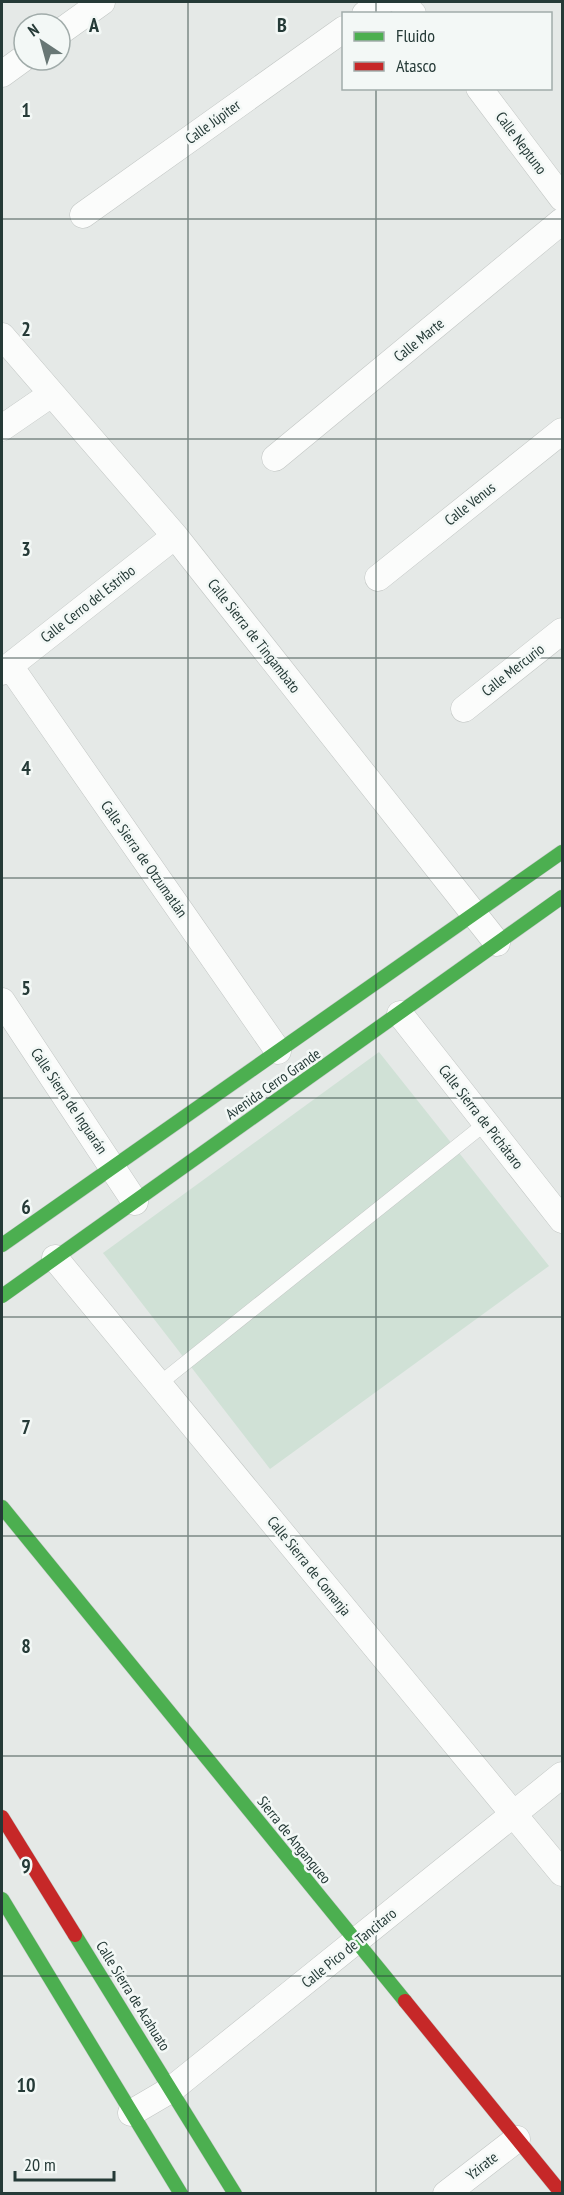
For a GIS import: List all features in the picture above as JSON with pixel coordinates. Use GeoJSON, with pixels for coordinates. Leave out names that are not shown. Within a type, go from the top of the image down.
{"type":"FeatureCollection","features":[{"type":"Feature","properties":{"kind":"street"},"geometry":{"type":"LineString","coordinates":[[72,23],[102,2]]}},
{"type":"Feature","properties":{"kind":"street"},"geometry":{"type":"LineString","coordinates":[[368,12],[382,2]]}},
{"type":"Feature","properties":{"kind":"street","name":"Calle Júpiter"},"geometry":{"type":"LineString","coordinates":[[83,215],[342,30]]}},
{"type":"Feature","properties":{"kind":"street","name":"Calle Neptuno"},"geometry":{"type":"LineString","coordinates":[[481,90],[562,198]]}},
{"type":"Feature","properties":{"kind":"street","name":"Calle Marte"},"geometry":{"type":"LineString","coordinates":[[275,458],[562,221]]}},
{"type":"Feature","properties":{"kind":"street","name":"Calle Sierra de Tingambato"},"geometry":{"type":"LineString","coordinates":[[2,336],[50,395],[175,536],[497,943]]}},
{"type":"Feature","properties":{"kind":"street"},"geometry":{"type":"LineString","coordinates":[[2,428],[50,395]]}},
{"type":"Feature","properties":{"kind":"street","name":"Calle Venus"},"geometry":{"type":"LineString","coordinates":[[378,578],[562,431]]}},
{"type":"Feature","properties":{"kind":"street","name":"Calle Cerro del Estribo"},"geometry":{"type":"LineString","coordinates":[[6,669],[175,536]]}},
{"type":"Feature","properties":{"kind":"street","name":"Calle Mercurio"},"geometry":{"type":"LineString","coordinates":[[464,709],[562,631]]}},
{"type":"Feature","properties":{"kind":"street","name":"Calle Sierra de Otzumatlán"},"geometry":{"type":"LineString","coordinates":[[6,669],[278,1051]]}},
{"type":"Feature","properties":{"kind":"street","name":"Avenida Cerro Grande"},"geometry":{"type":"LineString","coordinates":[[2,1245],[562,852]]}},
{"type":"Feature","properties":{"kind":"street","name":"Avenida Cerro Grande"},"geometry":{"type":"LineString","coordinates":[[2,1296],[562,897]]}},
{"type":"Feature","properties":{"kind":"street","name":"Calle Sierra de Inguarán"},"geometry":{"type":"LineString","coordinates":[[2,1001],[135,1202]]}},
{"type":"Feature","properties":{"kind":"street","name":"Calle Sierra de Pichátaro"},"geometry":{"type":"LineString","coordinates":[[400,1014],[562,1220]]}},
{"type":"Feature","properties":{"kind":"street","name":"Calle Sierra de Comanja"},"geometry":{"type":"LineString","coordinates":[[55,1258],[562,1873]]}},
{"type":"Feature","properties":{"kind":"street","name":"Sierra de Angangueo"},"geometry":{"type":"LineString","coordinates":[[2,1507],[562,2193]]}},
{"type":"Feature","properties":{"kind":"street","name":"Calle Pico de Tancitaro"},"geometry":{"type":"LineString","coordinates":[[131,2113],[172,2089],[357,1943],[562,1775]]}},
{"type":"Feature","properties":{"kind":"street","name":"Calle Sierra de Acahuato"},"geometry":{"type":"LineString","coordinates":[[2,1817],[235,2193]]}},
{"type":"Feature","properties":{"kind":"street"},"geometry":{"type":"LineString","coordinates":[[2,1899],[181,2193]]}},
{"type":"Feature","properties":{"kind":"street","name":"Yzirate"},"geometry":{"type":"LineString","coordinates":[[446,2193],[517,2139]]}},
{"type":"Feature","properties":{"kind":"lane"},"geometry":{"type":"LineString","coordinates":[[159,1384],[486,1123]]}},
{"type":"Feature","properties":{"kind":"green space"},"geometry":{"type":"Polygon","coordinates":[[[379,1052],[549,1266],[270,1469],[103,1253],[379,1052]]]}},
{"type":"Feature","properties":{"kind":"traffic: fast"},"geometry":{"type":"LineString","coordinates":[[2,1245],[562,852]]}},
{"type":"Feature","properties":{"kind":"traffic: fast"},"geometry":{"type":"LineString","coordinates":[[2,1296],[562,897]]}},
{"type":"Feature","properties":{"kind":"traffic: fast"},"geometry":{"type":"LineString","coordinates":[[2,1507],[405,2001]]}},
{"type":"Feature","properties":{"kind":"traffic: fast"},"geometry":{"type":"LineString","coordinates":[[2,1899],[181,2194]]}},
{"type":"Feature","properties":{"kind":"traffic: fast"},"geometry":{"type":"LineString","coordinates":[[75,1935],[235,2194]]}},
{"type":"Feature","properties":{"kind":"traffic: jam"},"geometry":{"type":"LineString","coordinates":[[2,1817],[75,1935]]}},
{"type":"Feature","properties":{"kind":"traffic: jam"},"geometry":{"type":"LineString","coordinates":[[405,2001],[562,2194]]}}]}
